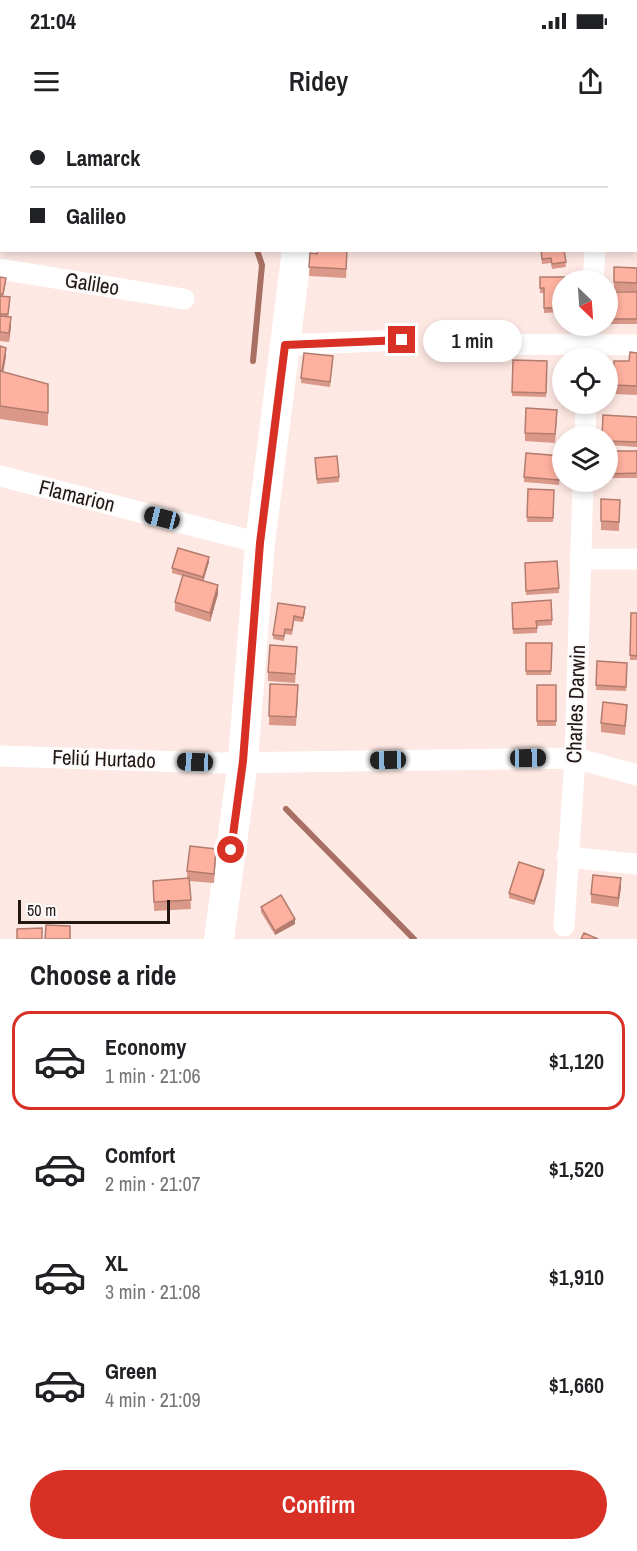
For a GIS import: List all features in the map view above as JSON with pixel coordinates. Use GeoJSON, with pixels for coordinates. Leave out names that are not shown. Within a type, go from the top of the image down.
{"type":"FeatureCollection","features":[{"type":"Feature","properties":{"kind":"main road"},"geometry":{"type":"LineString","coordinates":[[219,939],[243,761],[260,543],[297,252]]}},
{"type":"Feature","properties":{"kind":"street"},"geometry":{"type":"LineString","coordinates":[[594,270],[595,252]]}},
{"type":"Feature","properties":{"kind":"street","name":"Galileo"},"geometry":{"type":"LineString","coordinates":[[0,269],[184,299]]}},
{"type":"Feature","properties":{"kind":"street"},"geometry":{"type":"LineString","coordinates":[[285,345],[402,340]]}},
{"type":"Feature","properties":{"kind":"street"},"geometry":{"type":"LineString","coordinates":[[470,344],[637,345]]}},
{"type":"Feature","properties":{"kind":"street","name":"Flamarion"},"geometry":{"type":"LineString","coordinates":[[0,476],[260,543]]}},
{"type":"Feature","properties":{"kind":"street","name":"Charles Darwin"},"geometry":{"type":"LineString","coordinates":[[564,926],[575,758],[583,492]]}},
{"type":"Feature","properties":{"kind":"street"},"geometry":{"type":"LineString","coordinates":[[580,559],[637,559]]}},
{"type":"Feature","properties":{"kind":"street","name":"Feliú Hurtado"},"geometry":{"type":"LineString","coordinates":[[0,756],[243,761],[575,758],[637,775]]}},
{"type":"Feature","properties":{"kind":"street"},"geometry":{"type":"LineString","coordinates":[[567,858],[637,864]]}},
{"type":"Feature","properties":{"kind":"building"},"geometry":{"type":"Polygon","coordinates":[[[317,252],[347,252],[346,269],[309,267],[310,253],[317,254],[317,252]]]}},
{"type":"Feature","properties":{"kind":"building"},"geometry":{"type":"Polygon","coordinates":[[[541,252],[564,252],[566,262],[552,264],[551,258],[542,259],[541,252]]]}},
{"type":"Feature","properties":{"kind":"building"},"geometry":{"type":"Polygon","coordinates":[[[614,267],[637,268],[637,283],[618,282],[618,270],[614,270],[614,267]]]}},
{"type":"Feature","properties":{"kind":"building"},"geometry":{"type":"Polygon","coordinates":[[[0,277],[6,278],[3,294],[0,294],[0,277]]]}},
{"type":"Feature","properties":{"kind":"building"},"geometry":{"type":"Polygon","coordinates":[[[540,277],[552,277],[552,308],[544,308],[544,288],[540,288],[540,277]]]}},
{"type":"Feature","properties":{"kind":"building"},"geometry":{"type":"Polygon","coordinates":[[[618,292],[637,292],[637,319],[618,319],[618,292]]]}},
{"type":"Feature","properties":{"kind":"building"},"geometry":{"type":"Polygon","coordinates":[[[0,296],[10,297],[8,314],[0,314],[0,296]]]}},
{"type":"Feature","properties":{"kind":"building"},"geometry":{"type":"Polygon","coordinates":[[[0,316],[11,317],[9,333],[0,332],[0,316]]]}},
{"type":"Feature","properties":{"kind":"building"},"geometry":{"type":"Polygon","coordinates":[[[0,346],[6,348],[2,371],[0,370],[0,346]]]}},
{"type":"Feature","properties":{"kind":"building"},"geometry":{"type":"Polygon","coordinates":[[[630,352],[637,353],[637,386],[618,385],[618,361],[629,361],[630,352]]]}},
{"type":"Feature","properties":{"kind":"building"},"geometry":{"type":"Polygon","coordinates":[[[304,353],[333,356],[330,382],[301,378],[304,353]]]}},
{"type":"Feature","properties":{"kind":"building"},"geometry":{"type":"Polygon","coordinates":[[[513,360],[547,361],[546,393],[512,392],[513,360]]]}},
{"type":"Feature","properties":{"kind":"building"},"geometry":{"type":"Polygon","coordinates":[[[0,371],[48,384],[48,413],[0,406],[0,371]]]}},
{"type":"Feature","properties":{"kind":"building"},"geometry":{"type":"Polygon","coordinates":[[[526,408],[552,410],[552,414],[557,414],[556,426],[552,426],[552,434],[525,433],[526,408]]]}},
{"type":"Feature","properties":{"kind":"building"},"geometry":{"type":"Polygon","coordinates":[[[603,415],[637,417],[637,442],[618,441],[618,426],[602,426],[603,415]]]}},
{"type":"Feature","properties":{"kind":"building"},"geometry":{"type":"Polygon","coordinates":[[[618,451],[637,451],[637,473],[618,474],[618,451]]]}},
{"type":"Feature","properties":{"kind":"building"},"geometry":{"type":"Polygon","coordinates":[[[526,453],[552,455],[552,479],[524,477],[526,453]]]}},
{"type":"Feature","properties":{"kind":"building"},"geometry":{"type":"Polygon","coordinates":[[[337,456],[339,477],[317,479],[315,458],[337,456]]]}},
{"type":"Feature","properties":{"kind":"building"},"geometry":{"type":"Polygon","coordinates":[[[528,489],[552,490],[554,492],[553,518],[527,517],[528,489]]]}},
{"type":"Feature","properties":{"kind":"building"},"geometry":{"type":"Polygon","coordinates":[[[601,499],[620,500],[619,522],[601,521],[601,499]]]}},
{"type":"Feature","properties":{"kind":"building"},"geometry":{"type":"Polygon","coordinates":[[[178,548],[209,557],[203,577],[172,568],[178,548]]]}},
{"type":"Feature","properties":{"kind":"building"},"geometry":{"type":"Polygon","coordinates":[[[557,561],[559,588],[526,591],[525,563],[557,561]]]}},
{"type":"Feature","properties":{"kind":"building"},"geometry":{"type":"Polygon","coordinates":[[[183,575],[218,585],[210,613],[175,602],[183,575]]]}},
{"type":"Feature","properties":{"kind":"building"},"geometry":{"type":"Polygon","coordinates":[[[551,600],[552,620],[536,621],[537,628],[513,629],[512,603],[551,600]]]}},
{"type":"Feature","properties":{"kind":"building"},"geometry":{"type":"Polygon","coordinates":[[[278,603],[305,607],[303,618],[294,616],[292,630],[285,629],[284,636],[273,635],[278,603]]]}},
{"type":"Feature","properties":{"kind":"building"},"geometry":{"type":"Polygon","coordinates":[[[631,613],[637,613],[637,656],[630,655],[631,613]]]}},
{"type":"Feature","properties":{"kind":"building"},"geometry":{"type":"Polygon","coordinates":[[[526,643],[552,643],[551,671],[526,671],[526,643]]]}},
{"type":"Feature","properties":{"kind":"building"},"geometry":{"type":"Polygon","coordinates":[[[270,645],[297,647],[295,674],[268,672],[270,645]]]}},
{"type":"Feature","properties":{"kind":"building"},"geometry":{"type":"Polygon","coordinates":[[[597,661],[627,663],[626,687],[596,685],[597,661]]]}},
{"type":"Feature","properties":{"kind":"building"},"geometry":{"type":"Polygon","coordinates":[[[270,684],[298,685],[296,717],[269,716],[270,684]]]}},
{"type":"Feature","properties":{"kind":"building"},"geometry":{"type":"Polygon","coordinates":[[[537,685],[556,685],[556,721],[537,721],[537,685]]]}},
{"type":"Feature","properties":{"kind":"building"},"geometry":{"type":"Polygon","coordinates":[[[603,702],[627,705],[625,726],[601,723],[603,702]]]}},
{"type":"Feature","properties":{"kind":"building"},"geometry":{"type":"Polygon","coordinates":[[[190,846],[216,849],[214,874],[187,871],[190,846]]]}},
{"type":"Feature","properties":{"kind":"building"},"geometry":{"type":"Polygon","coordinates":[[[519,862],[544,870],[534,901],[509,893],[519,862]]]}},
{"type":"Feature","properties":{"kind":"building"},"geometry":{"type":"Polygon","coordinates":[[[593,875],[621,878],[618,898],[591,894],[593,875]]]}},
{"type":"Feature","properties":{"kind":"building"},"geometry":{"type":"Polygon","coordinates":[[[189,878],[191,900],[154,902],[153,881],[189,878]]]}},
{"type":"Feature","properties":{"kind":"building"},"geometry":{"type":"Polygon","coordinates":[[[281,895],[295,919],[275,931],[261,907],[281,895]]]}},
{"type":"Feature","properties":{"kind":"building"},"geometry":{"type":"Polygon","coordinates":[[[46,925],[70,926],[70,939],[45,939],[46,925]]]}},
{"type":"Feature","properties":{"kind":"building"},"geometry":{"type":"Polygon","coordinates":[[[42,928],[42,939],[17,939],[17,929],[42,928]]]}},
{"type":"Feature","properties":{"kind":"building"},"geometry":{"type":"Polygon","coordinates":[[[584,933],[598,939],[581,939],[584,933]]]}},
{"type":"Feature","properties":{"kind":"waterway"},"geometry":{"type":"LineString","coordinates":[[253,361],[262,265],[258,252]]}},
{"type":"Feature","properties":{"kind":"waterway"},"geometry":{"type":"LineString","coordinates":[[286,809],[414,939]]}},
{"type":"Feature","properties":{"kind":"route"},"geometry":{"type":"LineString","coordinates":[[231,850],[243,761],[248,672],[260,543],[285,345],[402,340]]}}]}
